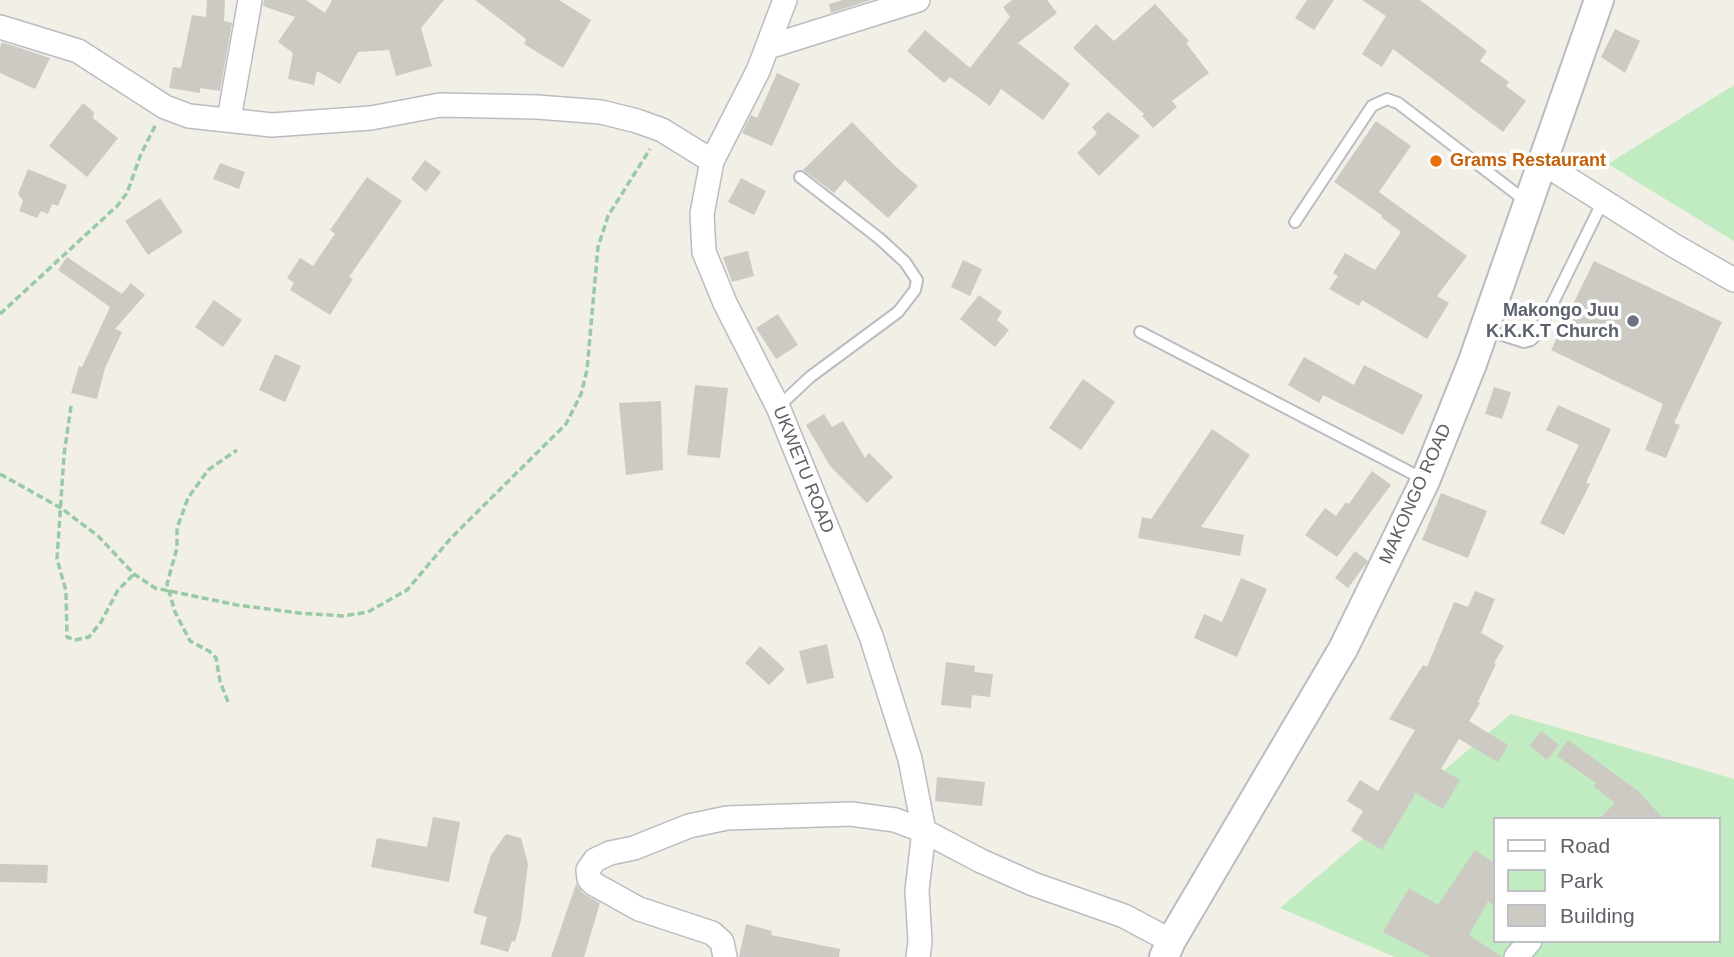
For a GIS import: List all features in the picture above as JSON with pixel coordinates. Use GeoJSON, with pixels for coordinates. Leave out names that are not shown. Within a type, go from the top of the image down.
{"type":"FeatureCollection","features":[{"type":"Feature","properties":{"kind":"street"},"geometry":{"type":"LineString","coordinates":[[229,119],[250,0]]}},
{"type":"Feature","properties":{"kind":"street","name":"UKWETU ROAD"},"geometry":{"type":"LineString","coordinates":[[785,0],[768,47],[712,161],[702,214],[704,252],[725,303],[778,407],[871,636],[910,759],[924,831],[917,890],[920,942],[918,957]]}},
{"type":"Feature","properties":{"kind":"street"},"geometry":{"type":"LineString","coordinates":[[768,47],[918,0]]}},
{"type":"Feature","properties":{"kind":"street","name":"MAKONGO ROAD"},"geometry":{"type":"LineString","coordinates":[[1167,949],[1343,649],[1425,481],[1484,329],[1599,0]]}},
{"type":"Feature","properties":{"kind":"street"},"geometry":{"type":"LineString","coordinates":[[0,27],[78,51],[165,107],[189,116],[272,125],[371,118],[440,105],[537,107],[601,112],[662,130],[712,161]]}},
{"type":"Feature","properties":{"kind":"street"},"geometry":{"type":"LineString","coordinates":[[1543,163],[1673,245],[1734,279]]}},
{"type":"Feature","properties":{"kind":"street"},"geometry":{"type":"LineString","coordinates":[[725,957],[722,942],[712,933],[639,909],[594,884],[589,879],[588,870],[594,860],[610,853],[634,848],[689,826],[727,818],[851,814],[895,820],[924,831],[1033,884],[1124,916],[1167,949]]}},
{"type":"Feature","properties":{"kind":"street"},"geometry":{"type":"LineString","coordinates":[[1516,957],[1528,943]]}},
{"type":"Feature","properties":{"kind":"lane"},"geometry":{"type":"LineString","coordinates":[[1295,222],[1372,106],[1387,99],[1398,103],[1529,204]]}},
{"type":"Feature","properties":{"kind":"lane"},"geometry":{"type":"LineString","coordinates":[[778,407],[821,369],[898,312],[915,290],[917,280],[905,262],[880,239],[800,177]]}},
{"type":"Feature","properties":{"kind":"lane"},"geometry":{"type":"LineString","coordinates":[[1484,329],[1524,342],[1531,340],[1538,333],[1603,201]]}},
{"type":"Feature","properties":{"kind":"lane"},"geometry":{"type":"LineString","coordinates":[[1140,332],[1425,481]]}},
{"type":"Feature","properties":{"kind":"path"},"geometry":{"type":"LineString","coordinates":[[0,314],[117,206],[127,193],[141,153],[165,107]]}},
{"type":"Feature","properties":{"kind":"path"},"geometry":{"type":"LineString","coordinates":[[0,474],[61,508],[98,536],[134,573],[155,588],[237,605],[342,616],[368,612],[407,590],[451,538],[566,424],[581,394],[587,370],[598,247],[608,216],[662,130]]}},
{"type":"Feature","properties":{"kind":"path"},"geometry":{"type":"LineString","coordinates":[[71,406],[64,455],[57,559],[66,591],[67,637],[75,640],[89,637],[101,622],[118,590],[134,573]]}},
{"type":"Feature","properties":{"kind":"path"},"geometry":{"type":"LineString","coordinates":[[228,702],[220,681],[216,658],[190,641],[167,592],[168,578],[177,548],[177,528],[184,507],[208,470],[237,450]]}},
{"type":"Feature","properties":{"kind":"green space"},"geometry":{"type":"Polygon","coordinates":[[[1734,85],[1734,241],[1608,164],[1734,85]]]}},
{"type":"Feature","properties":{"kind":"green space"},"geometry":{"type":"Polygon","coordinates":[[[1511,714],[1734,779],[1734,957],[1395,957],[1280,908],[1511,714]]]}},
{"type":"Feature","properties":{"kind":"building"},"geometry":{"type":"Polygon","coordinates":[[[207,0],[225,0],[224,21],[232,23],[220,91],[200,88],[200,93],[169,88],[173,67],[181,68],[192,15],[206,17],[207,0]]]}},
{"type":"Feature","properties":{"kind":"building"},"geometry":{"type":"Polygon","coordinates":[[[264,0],[306,0],[325,13],[332,0],[444,0],[421,28],[432,66],[396,76],[389,50],[358,52],[340,84],[317,71],[314,85],[288,79],[293,53],[278,42],[295,17],[263,6],[264,0]]]}},
{"type":"Feature","properties":{"kind":"building"},"geometry":{"type":"Polygon","coordinates":[[[475,0],[559,0],[591,20],[563,68],[524,44],[526,39],[475,0]]]}},
{"type":"Feature","properties":{"kind":"building"},"geometry":{"type":"Polygon","coordinates":[[[843,0],[871,0],[831,13],[829,4],[843,0]]]}},
{"type":"Feature","properties":{"kind":"building"},"geometry":{"type":"Polygon","coordinates":[[[1012,0],[1047,0],[1057,13],[1018,43],[1070,84],[1043,120],[1001,89],[990,106],[950,77],[944,83],[907,51],[925,30],[970,68],[1010,17],[1003,7],[1012,0]]]}},
{"type":"Feature","properties":{"kind":"building"},"geometry":{"type":"Polygon","coordinates":[[[1307,0],[1334,0],[1314,30],[1295,18],[1307,0]]]}},
{"type":"Feature","properties":{"kind":"building"},"geometry":{"type":"Polygon","coordinates":[[[1362,0],[1420,0],[1487,51],[1480,61],[1509,82],[1506,86],[1526,101],[1503,132],[1393,49],[1382,67],[1362,54],[1386,16],[1362,0]]]}},
{"type":"Feature","properties":{"kind":"building"},"geometry":{"type":"Polygon","coordinates":[[[1155,4],[1189,41],[1186,43],[1209,73],[1172,101],[1177,107],[1153,128],[1142,116],[1144,114],[1073,48],[1096,24],[1114,41],[1155,4]]]}},
{"type":"Feature","properties":{"kind":"building"},"geometry":{"type":"Polygon","coordinates":[[[1615,29],[1640,41],[1625,73],[1601,57],[1615,29]]]}},
{"type":"Feature","properties":{"kind":"building"},"geometry":{"type":"Polygon","coordinates":[[[2,42],[50,58],[35,89],[0,73],[2,42]]]}},
{"type":"Feature","properties":{"kind":"building"},"geometry":{"type":"Polygon","coordinates":[[[777,73],[800,84],[772,146],[742,133],[751,115],[757,118],[777,73]]]}},
{"type":"Feature","properties":{"kind":"building"},"geometry":{"type":"Polygon","coordinates":[[[83,103],[94,112],[93,118],[118,138],[87,177],[49,146],[83,103]]]}},
{"type":"Feature","properties":{"kind":"building"},"geometry":{"type":"Polygon","coordinates":[[[1108,112],[1140,136],[1099,176],[1077,153],[1097,133],[1092,127],[1108,112]]]}},
{"type":"Feature","properties":{"kind":"building"},"geometry":{"type":"Polygon","coordinates":[[[1376,121],[1411,146],[1379,192],[1467,256],[1437,296],[1449,303],[1427,339],[1362,300],[1359,306],[1329,289],[1338,276],[1333,273],[1345,253],[1375,270],[1401,232],[1334,182],[1376,121]]]}},
{"type":"Feature","properties":{"kind":"building"},"geometry":{"type":"Polygon","coordinates":[[[852,122],[918,186],[888,218],[845,180],[834,193],[803,170],[852,122]]]}},
{"type":"Feature","properties":{"kind":"building"},"geometry":{"type":"Polygon","coordinates":[[[425,160],[441,172],[426,192],[411,179],[425,160]]]}},
{"type":"Feature","properties":{"kind":"building"},"geometry":{"type":"Polygon","coordinates":[[[220,163],[245,172],[239,189],[213,179],[220,163]]]}},
{"type":"Feature","properties":{"kind":"building"},"geometry":{"type":"Polygon","coordinates":[[[28,169],[67,185],[58,206],[52,204],[48,214],[41,211],[37,218],[19,211],[23,201],[18,194],[28,169]]]}},
{"type":"Feature","properties":{"kind":"building"},"geometry":{"type":"Polygon","coordinates":[[[367,177],[402,201],[349,277],[353,279],[330,315],[290,290],[294,283],[287,278],[300,258],[313,266],[335,234],[330,230],[367,177]]]}},
{"type":"Feature","properties":{"kind":"building"},"geometry":{"type":"Polygon","coordinates":[[[741,178],[766,191],[754,215],[728,202],[741,178]]]}},
{"type":"Feature","properties":{"kind":"building"},"geometry":{"type":"Polygon","coordinates":[[[160,198],[183,232],[148,255],[125,221],[160,198]]]}},
{"type":"Feature","properties":{"kind":"building"},"geometry":{"type":"Polygon","coordinates":[[[748,251],[754,276],[732,282],[723,257],[748,251]]]}},
{"type":"Feature","properties":{"kind":"building"},"geometry":{"type":"Polygon","coordinates":[[[67,257],[122,294],[131,283],[145,295],[115,329],[122,332],[105,368],[97,399],[71,393],[79,366],[82,367],[110,307],[58,270],[67,257]]]}},
{"type":"Feature","properties":{"kind":"building"},"geometry":{"type":"Polygon","coordinates":[[[963,260],[982,269],[970,296],[951,287],[963,260]]]}},
{"type":"Feature","properties":{"kind":"building"},"geometry":{"type":"Polygon","coordinates":[[[1594,261],[1722,322],[1674,423],[1680,425],[1666,458],[1645,450],[1663,404],[1551,350],[1594,261]]]}},
{"type":"Feature","properties":{"kind":"building"},"geometry":{"type":"Polygon","coordinates":[[[979,295],[1002,312],[997,320],[1009,330],[995,347],[960,319],[979,295]]]}},
{"type":"Feature","properties":{"kind":"building"},"geometry":{"type":"Polygon","coordinates":[[[214,300],[242,320],[223,347],[195,327],[214,300]]]}},
{"type":"Feature","properties":{"kind":"building"},"geometry":{"type":"Polygon","coordinates":[[[778,314],[798,345],[776,359],[756,328],[778,314]]]}},
{"type":"Feature","properties":{"kind":"building"},"geometry":{"type":"Polygon","coordinates":[[[275,354],[301,366],[285,402],[259,390],[275,354]]]}},
{"type":"Feature","properties":{"kind":"building"},"geometry":{"type":"Polygon","coordinates":[[[1304,357],[1354,385],[1364,365],[1423,395],[1403,435],[1323,395],[1319,403],[1288,385],[1304,357]]]}},
{"type":"Feature","properties":{"kind":"building"},"geometry":{"type":"Polygon","coordinates":[[[1083,379],[1115,402],[1081,450],[1049,428],[1083,379]]]}},
{"type":"Feature","properties":{"kind":"building"},"geometry":{"type":"Polygon","coordinates":[[[695,385],[728,388],[720,458],[687,455],[695,385]]]}},
{"type":"Feature","properties":{"kind":"building"},"geometry":{"type":"Polygon","coordinates":[[[1494,387],[1511,392],[1502,419],[1485,414],[1494,387]]]}},
{"type":"Feature","properties":{"kind":"building"},"geometry":{"type":"Polygon","coordinates":[[[661,401],[663,470],[626,475],[619,403],[661,401]]]}},
{"type":"Feature","properties":{"kind":"building"},"geometry":{"type":"Polygon","coordinates":[[[1558,405],[1611,429],[1586,483],[1590,484],[1564,535],[1540,523],[1579,445],[1546,430],[1558,405]]]}},
{"type":"Feature","properties":{"kind":"building"},"geometry":{"type":"Polygon","coordinates":[[[824,414],[832,427],[843,421],[865,458],[869,453],[893,477],[867,503],[830,466],[806,425],[824,414]]]}},
{"type":"Feature","properties":{"kind":"building"},"geometry":{"type":"Polygon","coordinates":[[[1212,429],[1250,455],[1201,527],[1244,535],[1240,556],[1138,538],[1142,517],[1151,519],[1212,429]]]}},
{"type":"Feature","properties":{"kind":"building"},"geometry":{"type":"Polygon","coordinates":[[[1372,471],[1391,485],[1337,557],[1305,535],[1325,508],[1336,516],[1346,502],[1349,504],[1372,471]]]}},
{"type":"Feature","properties":{"kind":"building"},"geometry":{"type":"Polygon","coordinates":[[[1441,493],[1487,511],[1468,558],[1422,540],[1441,493]]]}},
{"type":"Feature","properties":{"kind":"building"},"geometry":{"type":"Polygon","coordinates":[[[1355,551],[1368,561],[1348,588],[1335,578],[1355,551]]]}},
{"type":"Feature","properties":{"kind":"building"},"geometry":{"type":"Polygon","coordinates":[[[1241,578],[1267,589],[1237,657],[1194,638],[1204,614],[1222,622],[1241,578]]]}},
{"type":"Feature","properties":{"kind":"building"},"geometry":{"type":"Polygon","coordinates":[[[1475,591],[1495,599],[1481,633],[1504,646],[1494,663],[1496,664],[1478,702],[1480,703],[1469,721],[1508,745],[1498,762],[1459,739],[1441,769],[1460,780],[1443,809],[1416,793],[1382,850],[1351,831],[1363,811],[1347,801],[1360,780],[1378,791],[1415,730],[1389,719],[1423,665],[1427,667],[1454,602],[1468,607],[1475,591]]]}},
{"type":"Feature","properties":{"kind":"building"},"geometry":{"type":"Polygon","coordinates":[[[827,644],[834,678],[807,684],[799,651],[827,644]]]}},
{"type":"Feature","properties":{"kind":"building"},"geometry":{"type":"Polygon","coordinates":[[[760,646],[785,669],[769,685],[745,663],[760,646]]]}},
{"type":"Feature","properties":{"kind":"building"},"geometry":{"type":"Polygon","coordinates":[[[946,662],[975,666],[974,672],[993,674],[990,697],[972,695],[971,708],[941,705],[946,662]]]}},
{"type":"Feature","properties":{"kind":"building"},"geometry":{"type":"Polygon","coordinates":[[[1541,731],[1559,745],[1547,760],[1530,746],[1541,731]]]}},
{"type":"Feature","properties":{"kind":"building"},"geometry":{"type":"Polygon","coordinates":[[[1568,740],[1638,791],[1662,817],[1601,817],[1615,803],[1593,786],[1596,783],[1557,756],[1568,740]]]}},
{"type":"Feature","properties":{"kind":"building"},"geometry":{"type":"Polygon","coordinates":[[[937,777],[985,782],[982,806],[935,801],[937,777]]]}},
{"type":"Feature","properties":{"kind":"building"},"geometry":{"type":"Polygon","coordinates":[[[433,817],[460,822],[449,882],[371,867],[377,838],[427,847],[433,817]]]}},
{"type":"Feature","properties":{"kind":"building"},"geometry":{"type":"Polygon","coordinates":[[[506,834],[521,838],[528,864],[521,920],[515,942],[512,941],[508,952],[480,944],[487,917],[473,913],[491,855],[506,834]]]}},
{"type":"Feature","properties":{"kind":"building"},"geometry":{"type":"Polygon","coordinates":[[[1475,850],[1492,862],[1492,904],[1488,901],[1469,935],[1502,957],[1431,957],[1383,932],[1409,888],[1438,905],[1475,850]]]}},
{"type":"Feature","properties":{"kind":"building"},"geometry":{"type":"Polygon","coordinates":[[[0,864],[48,865],[47,883],[0,882],[0,864]]]}},
{"type":"Feature","properties":{"kind":"building"},"geometry":{"type":"Polygon","coordinates":[[[576,884],[584,894],[600,903],[584,957],[551,957],[576,884]]]}},
{"type":"Feature","properties":{"kind":"building"},"geometry":{"type":"Polygon","coordinates":[[[746,924],[772,931],[771,935],[840,949],[839,957],[739,957],[746,924]]]}},
{"type":"Feature","properties":{"kind":"place","name":"Grams Restaurant"},"geometry":{"type":"Point","coordinates":[1436,161]}},
{"type":"Feature","properties":{"kind":"place","name":"Makongo Juu K.K.K.T Church"},"geometry":{"type":"Point","coordinates":[1633,321]}}]}
